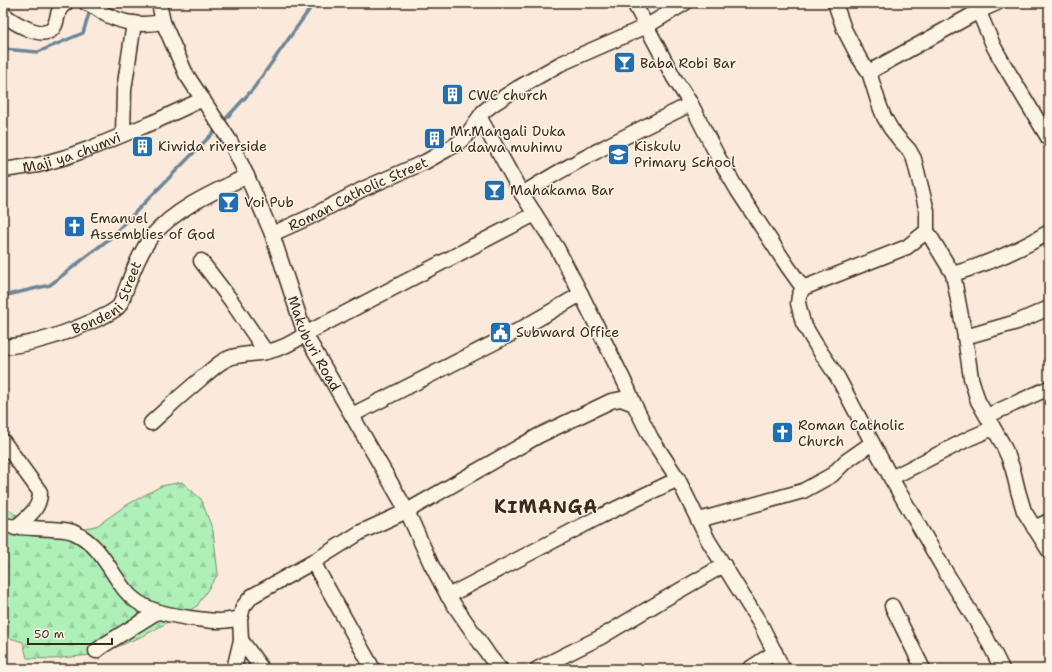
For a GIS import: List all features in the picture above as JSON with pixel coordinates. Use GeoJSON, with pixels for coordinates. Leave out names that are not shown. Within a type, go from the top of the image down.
{"type":"FeatureCollection","features":[{"type":"Feature","properties":{"kind":"street"},"geometry":{"type":"LineString","coordinates":[[3,14],[33,31],[48,32],[53,29],[56,24],[58,11],[61,6],[66,3]]}},
{"type":"Feature","properties":{"kind":"street"},"geometry":{"type":"LineString","coordinates":[[86,3],[118,20],[149,24],[163,22]]}},
{"type":"Feature","properties":{"kind":"street","name":"Makuburi Road"},"geometry":{"type":"LineString","coordinates":[[159,3],[163,22],[186,74],[230,141],[247,176],[272,234],[305,334],[407,511],[431,564],[448,596],[490,658],[500,669]]}},
{"type":"Feature","properties":{"kind":"street"},"geometry":{"type":"LineString","coordinates":[[634,3],[674,78],[691,104],[718,157],[738,191],[803,288]]}},
{"type":"Feature","properties":{"kind":"street","name":"Roman Catholic Street"},"geometry":{"type":"LineString","coordinates":[[272,234],[310,217],[363,189],[431,158],[457,144],[467,135],[483,112],[518,88],[554,68],[647,26],[685,3]]}},
{"type":"Feature","properties":{"kind":"street"},"geometry":{"type":"LineString","coordinates":[[835,3],[844,29],[859,58],[869,72],[884,117],[891,129],[909,150],[914,159],[927,211],[927,231],[953,274],[971,378],[978,401],[1008,456],[1024,511],[1049,551]]}},
{"type":"Feature","properties":{"kind":"street"},"geometry":{"type":"LineString","coordinates":[[869,72],[977,7],[997,3]]}},
{"type":"Feature","properties":{"kind":"street"},"geometry":{"type":"LineString","coordinates":[[977,7],[1003,63],[1049,139]]}},
{"type":"Feature","properties":{"kind":"street"},"geometry":{"type":"LineString","coordinates":[[123,134],[124,90],[134,23]]}},
{"type":"Feature","properties":{"kind":"street","name":"Maji ya chumvi"},"geometry":{"type":"LineString","coordinates":[[3,170],[38,165],[91,148],[154,122],[203,99]]}},
{"type":"Feature","properties":{"kind":"street"},"geometry":{"type":"LineString","coordinates":[[522,194],[553,174],[601,148],[691,104]]}},
{"type":"Feature","properties":{"kind":"street"},"geometry":{"type":"LineString","coordinates":[[480,118],[522,194],[557,248],[651,438],[678,479],[708,540],[761,625],[783,669]]}},
{"type":"Feature","properties":{"kind":"street","name":"Bondeni Street"},"geometry":{"type":"LineString","coordinates":[[3,347],[31,343],[60,334],[102,317],[120,306],[130,277],[145,246],[152,236],[190,205],[247,176]]}},
{"type":"Feature","properties":{"kind":"street"},"geometry":{"type":"LineString","coordinates":[[151,423],[218,364],[232,357],[266,352],[292,343],[305,334],[535,214]]}},
{"type":"Feature","properties":{"kind":"street"},"geometry":{"type":"LineString","coordinates":[[927,231],[907,247],[803,288],[799,296],[798,303],[803,323],[838,378],[891,478],[945,571],[986,637],[1002,669]]}},
{"type":"Feature","properties":{"kind":"street"},"geometry":{"type":"LineString","coordinates":[[953,274],[986,263],[1024,246],[1049,232]]}},
{"type":"Feature","properties":{"kind":"street"},"geometry":{"type":"LineString","coordinates":[[201,261],[230,299],[266,352]]}},
{"type":"Feature","properties":{"kind":"street"},"geometry":{"type":"LineString","coordinates":[[352,415],[519,330],[581,294]]}},
{"type":"Feature","properties":{"kind":"street"},"geometry":{"type":"LineString","coordinates":[[965,337],[1017,322],[1049,308]]}},
{"type":"Feature","properties":{"kind":"street"},"geometry":{"type":"LineString","coordinates":[[891,478],[970,438],[990,422],[1049,388]]}},
{"type":"Feature","properties":{"kind":"street"},"geometry":{"type":"LineString","coordinates":[[234,669],[241,640],[240,619],[243,607],[252,596],[313,562],[361,532],[407,511],[538,436],[611,401],[621,399],[634,404]]}},
{"type":"Feature","properties":{"kind":"street"},"geometry":{"type":"LineString","coordinates":[[3,441],[40,492],[40,500],[36,509],[9,527]]}},
{"type":"Feature","properties":{"kind":"street"},"geometry":{"type":"LineString","coordinates":[[699,520],[803,491],[832,475],[845,462],[872,442]]}},
{"type":"Feature","properties":{"kind":"street"},"geometry":{"type":"LineString","coordinates":[[448,596],[601,516],[678,479]]}},
{"type":"Feature","properties":{"kind":"street"},"geometry":{"type":"LineString","coordinates":[[1034,528],[1049,521]]}},
{"type":"Feature","properties":{"kind":"street"},"geometry":{"type":"LineString","coordinates":[[9,527],[65,530],[82,536],[90,542],[100,554],[125,590],[142,605],[157,612],[219,621],[240,619]]}},
{"type":"Feature","properties":{"kind":"street"},"geometry":{"type":"LineString","coordinates":[[313,562],[373,669]]}},
{"type":"Feature","properties":{"kind":"street"},"geometry":{"type":"LineString","coordinates":[[537,669],[601,637],[724,565]]}},
{"type":"Feature","properties":{"kind":"street"},"geometry":{"type":"LineString","coordinates":[[892,606],[923,669]]}},
{"type":"Feature","properties":{"kind":"street"},"geometry":{"type":"LineString","coordinates":[[96,651],[157,612]]}},
{"type":"Feature","properties":{"kind":"street"},"geometry":{"type":"LineString","coordinates":[[241,640],[262,669]]}},
{"type":"Feature","properties":{"kind":"street"},"geometry":{"type":"LineString","coordinates":[[749,669],[774,652]]}},
{"type":"Feature","properties":{"kind":"green space"},"geometry":{"type":"Polygon","coordinates":[[[182,482],[201,499],[213,531],[218,574],[197,606],[145,635],[100,654],[53,659],[27,658],[23,642],[3,636],[3,498],[7,508],[14,514],[54,527],[80,531],[98,525],[125,506],[161,486],[182,482]]]}},
{"type":"Feature","properties":{"kind":"waterway"},"geometry":{"type":"LineString","coordinates":[[222,123],[253,89],[314,3]]}},
{"type":"Feature","properties":{"kind":"waterway"},"geometry":{"type":"LineString","coordinates":[[3,49],[38,52],[83,33],[91,7]]}},
{"type":"Feature","properties":{"kind":"waterway"},"geometry":{"type":"LineString","coordinates":[[3,296],[50,285],[109,239],[218,128]]}},
{"type":"Feature","properties":{"kind":"place","name":"Baba Robi Bar"},"geometry":{"type":"Point","coordinates":[624,63]}},
{"type":"Feature","properties":{"kind":"place","name":"CWC church"},"geometry":{"type":"Point","coordinates":[453,95]}},
{"type":"Feature","properties":{"kind":"place","name":"Mr.Mangali Duka la dawa muhimu"},"geometry":{"type":"Point","coordinates":[434,139]}},
{"type":"Feature","properties":{"kind":"place","name":"Kiwida riverside"},"geometry":{"type":"Point","coordinates":[142,146]}},
{"type":"Feature","properties":{"kind":"place","name":"Kiskulu Primary School"},"geometry":{"type":"Point","coordinates":[619,154]}},
{"type":"Feature","properties":{"kind":"place","name":"Mahakama Bar"},"geometry":{"type":"Point","coordinates":[495,190]}},
{"type":"Feature","properties":{"kind":"place","name":"Voi Pub"},"geometry":{"type":"Point","coordinates":[228,202]}},
{"type":"Feature","properties":{"kind":"place","name":"Emanuel Assemblies of God"},"geometry":{"type":"Point","coordinates":[74,226]}},
{"type":"Feature","properties":{"kind":"place","name":"Subward Office"},"geometry":{"type":"Point","coordinates":[500,332]}},
{"type":"Feature","properties":{"kind":"place","name":"Roman Catholic Church"},"geometry":{"type":"Point","coordinates":[783,433]}},
{"type":"Feature","properties":{"kind":"district","name":"KIMANGA"},"geometry":{"type":"Point","coordinates":[546,507]}}]}
